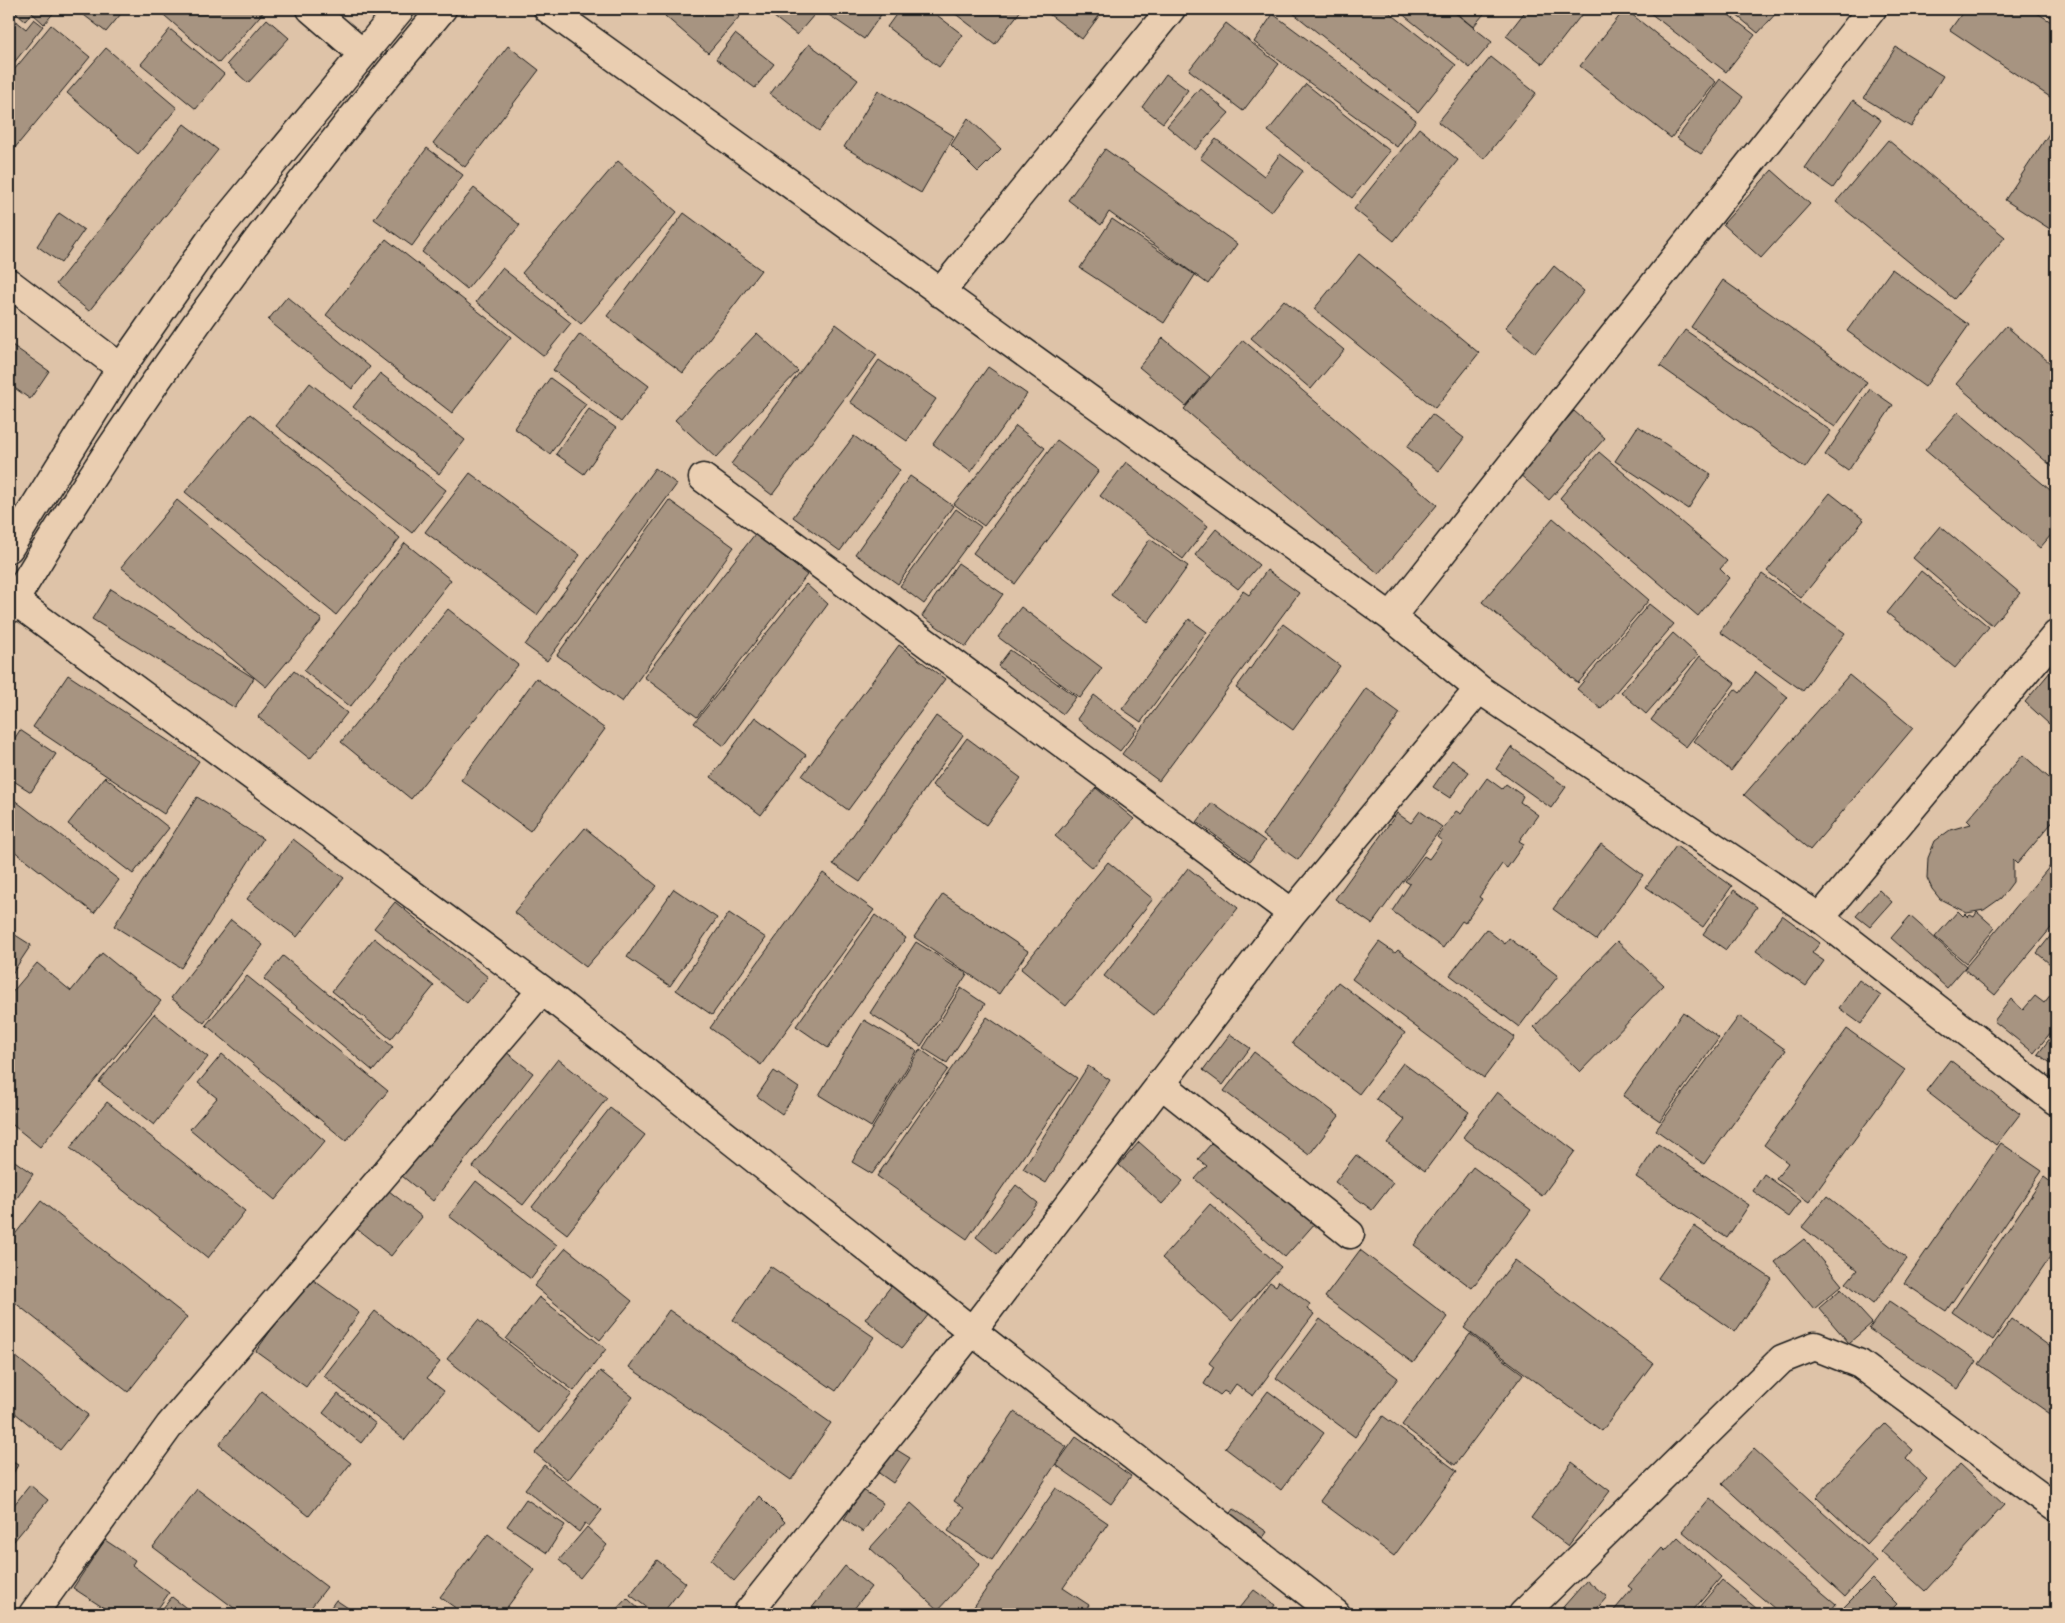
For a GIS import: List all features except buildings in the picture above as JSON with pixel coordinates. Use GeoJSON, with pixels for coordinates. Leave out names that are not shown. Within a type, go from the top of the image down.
{"type":"FeatureCollection","features":[{"type":"Feature","properties":{"kind":"street"},"geometry":{"type":"LineString","coordinates":[[311,9],[363,54]]}},
{"type":"Feature","properties":{"kind":"street"},"geometry":{"type":"LineString","coordinates":[[9,548],[121,368],[216,232],[400,9]]}},
{"type":"Feature","properties":{"kind":"street"},"geometry":{"type":"LineString","coordinates":[[442,9],[386,75],[247,255],[147,393],[11,604],[542,990],[972,1331],[1336,1614]]}},
{"type":"Feature","properties":{"kind":"street"},"geometry":{"type":"LineString","coordinates":[[548,9],[1391,617],[1479,689],[1820,918],[2056,1102]]}},
{"type":"Feature","properties":{"kind":"street"},"geometry":{"type":"LineString","coordinates":[[940,293],[1171,9]]}},
{"type":"Feature","properties":{"kind":"street"},"geometry":{"type":"LineString","coordinates":[[1391,617],[1872,9]]}},
{"type":"Feature","properties":{"kind":"street"},"geometry":{"type":"LineString","coordinates":[[9,283],[121,368]]}},
{"type":"Feature","properties":{"kind":"street"},"geometry":{"type":"LineString","coordinates":[[703,478],[1292,913]]}},
{"type":"Feature","properties":{"kind":"street"},"geometry":{"type":"LineString","coordinates":[[1820,918],[2056,635]]}},
{"type":"Feature","properties":{"kind":"street"},"geometry":{"type":"LineString","coordinates":[[747,1614],[972,1331],[1292,913],[1479,689]]}},
{"type":"Feature","properties":{"kind":"street"},"geometry":{"type":"LineString","coordinates":[[33,1614],[170,1425],[542,990]]}},
{"type":"Feature","properties":{"kind":"street"},"geometry":{"type":"LineString","coordinates":[[1160,1083],[1350,1234]]}},
{"type":"Feature","properties":{"kind":"street"},"geometry":{"type":"LineString","coordinates":[[1523,1614],[1782,1359],[1815,1346],[1860,1364],[2056,1508]]}}]}
